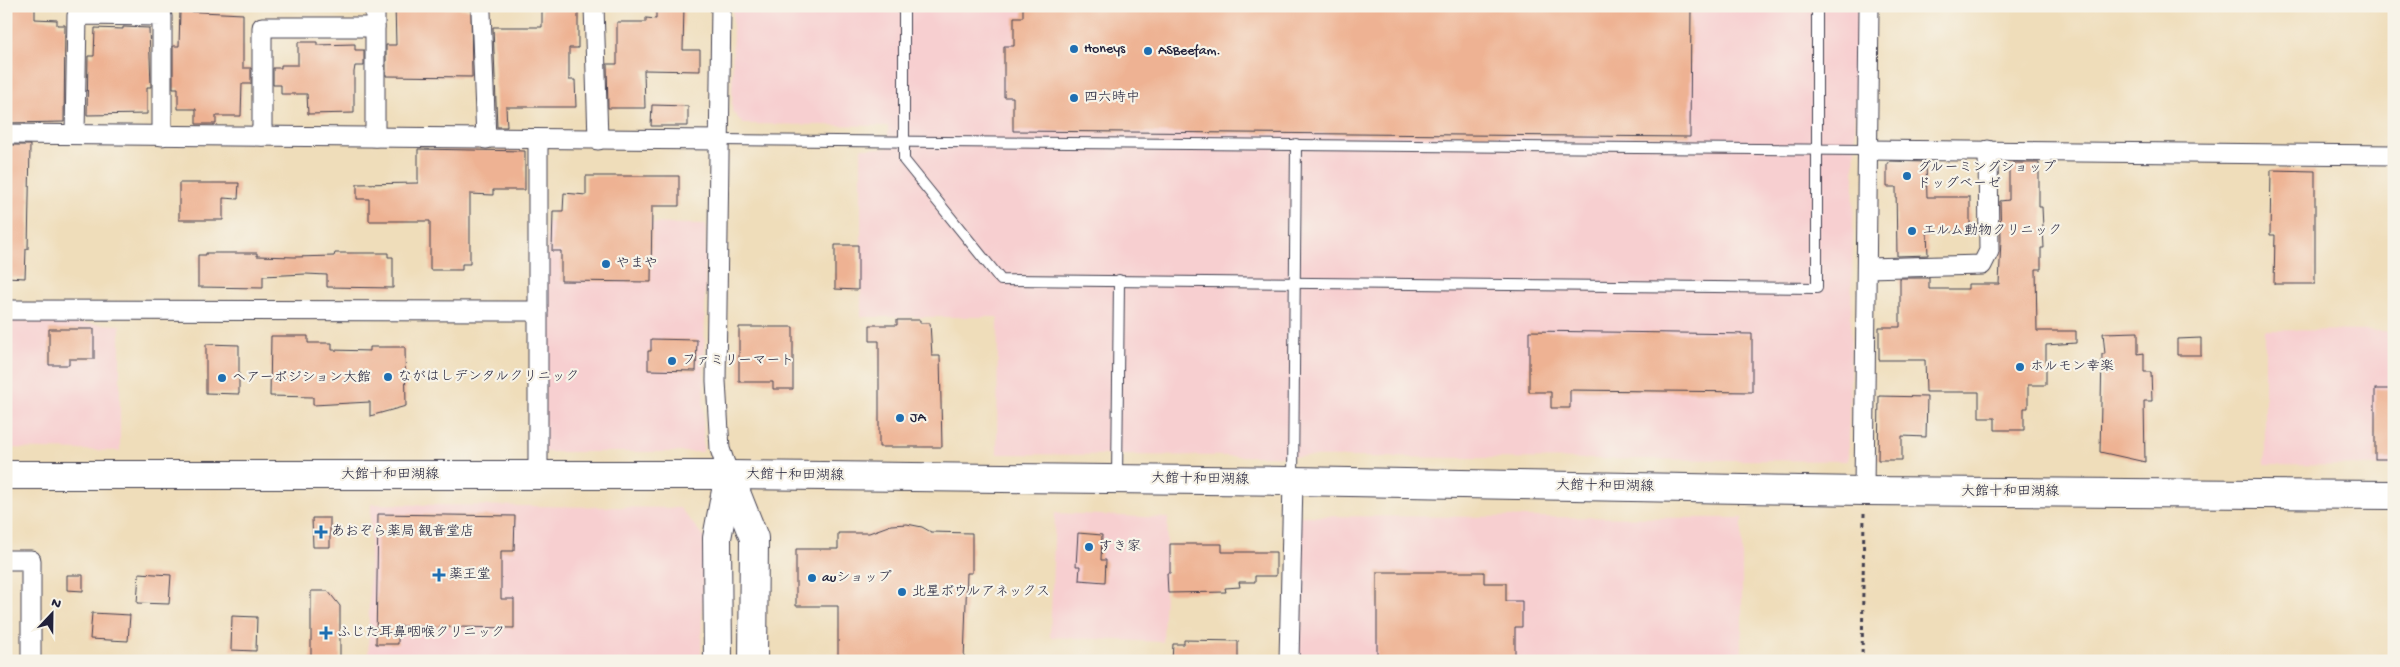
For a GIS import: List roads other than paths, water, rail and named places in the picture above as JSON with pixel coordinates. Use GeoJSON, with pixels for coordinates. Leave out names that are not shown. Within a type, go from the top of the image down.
{"type":"FeatureCollection","features":[{"type":"Feature","properties":{"kind":"main road","name":"大館十和田湖線"},"geometry":{"type":"LineString","coordinates":[[6,475],[538,475],[1117,479],[1864,491],[2394,495]]}},
{"type":"Feature","properties":{"kind":"main road"},"geometry":{"type":"LineString","coordinates":[[718,661],[717,538],[729,476]]}},
{"type":"Feature","properties":{"kind":"main road"},"geometry":{"type":"LineString","coordinates":[[729,476],[754,538],[753,661]]}},
{"type":"Feature","properties":{"kind":"street"},"geometry":{"type":"LineString","coordinates":[[374,137],[375,6]]}},
{"type":"Feature","properties":{"kind":"street"},"geometry":{"type":"LineString","coordinates":[[594,6],[598,140]]}},
{"type":"Feature","properties":{"kind":"street"},"geometry":{"type":"LineString","coordinates":[[721,6],[716,381],[720,449],[729,476]]}},
{"type":"Feature","properties":{"kind":"street"},"geometry":{"type":"LineString","coordinates":[[1864,491],[1869,6]]}},
{"type":"Feature","properties":{"kind":"street"},"geometry":{"type":"LineString","coordinates":[[481,12],[486,139]]}},
{"type":"Feature","properties":{"kind":"street"},"geometry":{"type":"LineString","coordinates":[[75,134],[76,15],[162,16],[162,136]]}},
{"type":"Feature","properties":{"kind":"street"},"geometry":{"type":"LineString","coordinates":[[262,136],[262,27],[375,27]]}},
{"type":"Feature","properties":{"kind":"street"},"geometry":{"type":"LineString","coordinates":[[6,134],[720,140]]}},
{"type":"Feature","properties":{"kind":"street"},"geometry":{"type":"LineString","coordinates":[[538,139],[538,475]]}},
{"type":"Feature","properties":{"kind":"street"},"geometry":{"type":"LineString","coordinates":[[1867,150],[2394,155]]}},
{"type":"Feature","properties":{"kind":"street"},"geometry":{"type":"LineString","coordinates":[[1866,268],[1982,265],[1989,251],[1988,150]]}},
{"type":"Feature","properties":{"kind":"street"},"geometry":{"type":"LineString","coordinates":[[6,310],[538,311]]}},
{"type":"Feature","properties":{"kind":"street"},"geometry":{"type":"LineString","coordinates":[[1289,661],[1294,481]]}},
{"type":"Feature","properties":{"kind":"street"},"geometry":{"type":"LineString","coordinates":[[6,560],[31,560],[31,661]]}},
{"type":"Feature","properties":{"kind":"lane"},"geometry":{"type":"LineString","coordinates":[[904,6],[904,160],[1001,280],[1817,288],[1817,6]]}},
{"type":"Feature","properties":{"kind":"lane"},"geometry":{"type":"LineString","coordinates":[[720,140],[1867,150]]}},
{"type":"Feature","properties":{"kind":"lane"},"geometry":{"type":"LineString","coordinates":[[1294,481],[1296,144]]}},
{"type":"Feature","properties":{"kind":"lane"},"geometry":{"type":"LineString","coordinates":[[1117,479],[1118,280]]}},
{"type":"Feature","properties":{"kind":"place","name":"Honeys"},"geometry":{"type":"Point","coordinates":[1074,49]}},
{"type":"Feature","properties":{"kind":"place","name":"ASBeefam."},"geometry":{"type":"Point","coordinates":[1148,51]}},
{"type":"Feature","properties":{"kind":"place","name":"四六時中"},"geometry":{"type":"Point","coordinates":[1074,98]}},
{"type":"Feature","properties":{"kind":"place","name":"グルーミングショップ ドッグベーゼ"},"geometry":{"type":"Point","coordinates":[1907,176]}},
{"type":"Feature","properties":{"kind":"place","name":"エルム動物クリニック"},"geometry":{"type":"Point","coordinates":[1912,231]}},
{"type":"Feature","properties":{"kind":"place","name":"やまや"},"geometry":{"type":"Point","coordinates":[606,264]}},
{"type":"Feature","properties":{"kind":"place","name":"ファミリーマート"},"geometry":{"type":"Point","coordinates":[672,361]}},
{"type":"Feature","properties":{"kind":"place","name":"ホルモン幸楽"},"geometry":{"type":"Point","coordinates":[2020,367]}},
{"type":"Feature","properties":{"kind":"place","name":"ながはしデンタルクリニック"},"geometry":{"type":"Point","coordinates":[388,377]}},
{"type":"Feature","properties":{"kind":"place","name":"ヘアーポジション大館"},"geometry":{"type":"Point","coordinates":[222,378]}},
{"type":"Feature","properties":{"kind":"place","name":"JA"},"geometry":{"type":"Point","coordinates":[900,418]}},
{"type":"Feature","properties":{"kind":"place","name":"あおぞら薬局 観音堂店"},"geometry":{"type":"Point","coordinates":[321,532]}},
{"type":"Feature","properties":{"kind":"place","name":"すき家"},"geometry":{"type":"Point","coordinates":[1089,547]}},
{"type":"Feature","properties":{"kind":"place","name":"薬王堂"},"geometry":{"type":"Point","coordinates":[439,575]}},
{"type":"Feature","properties":{"kind":"place","name":"auショップ"},"geometry":{"type":"Point","coordinates":[812,578]}},
{"type":"Feature","properties":{"kind":"place","name":"北星ボウルアネックス"},"geometry":{"type":"Point","coordinates":[902,592]}},
{"type":"Feature","properties":{"kind":"place","name":"ふじた耳鼻咽喉クリニック"},"geometry":{"type":"Point","coordinates":[326,633]}}]}
